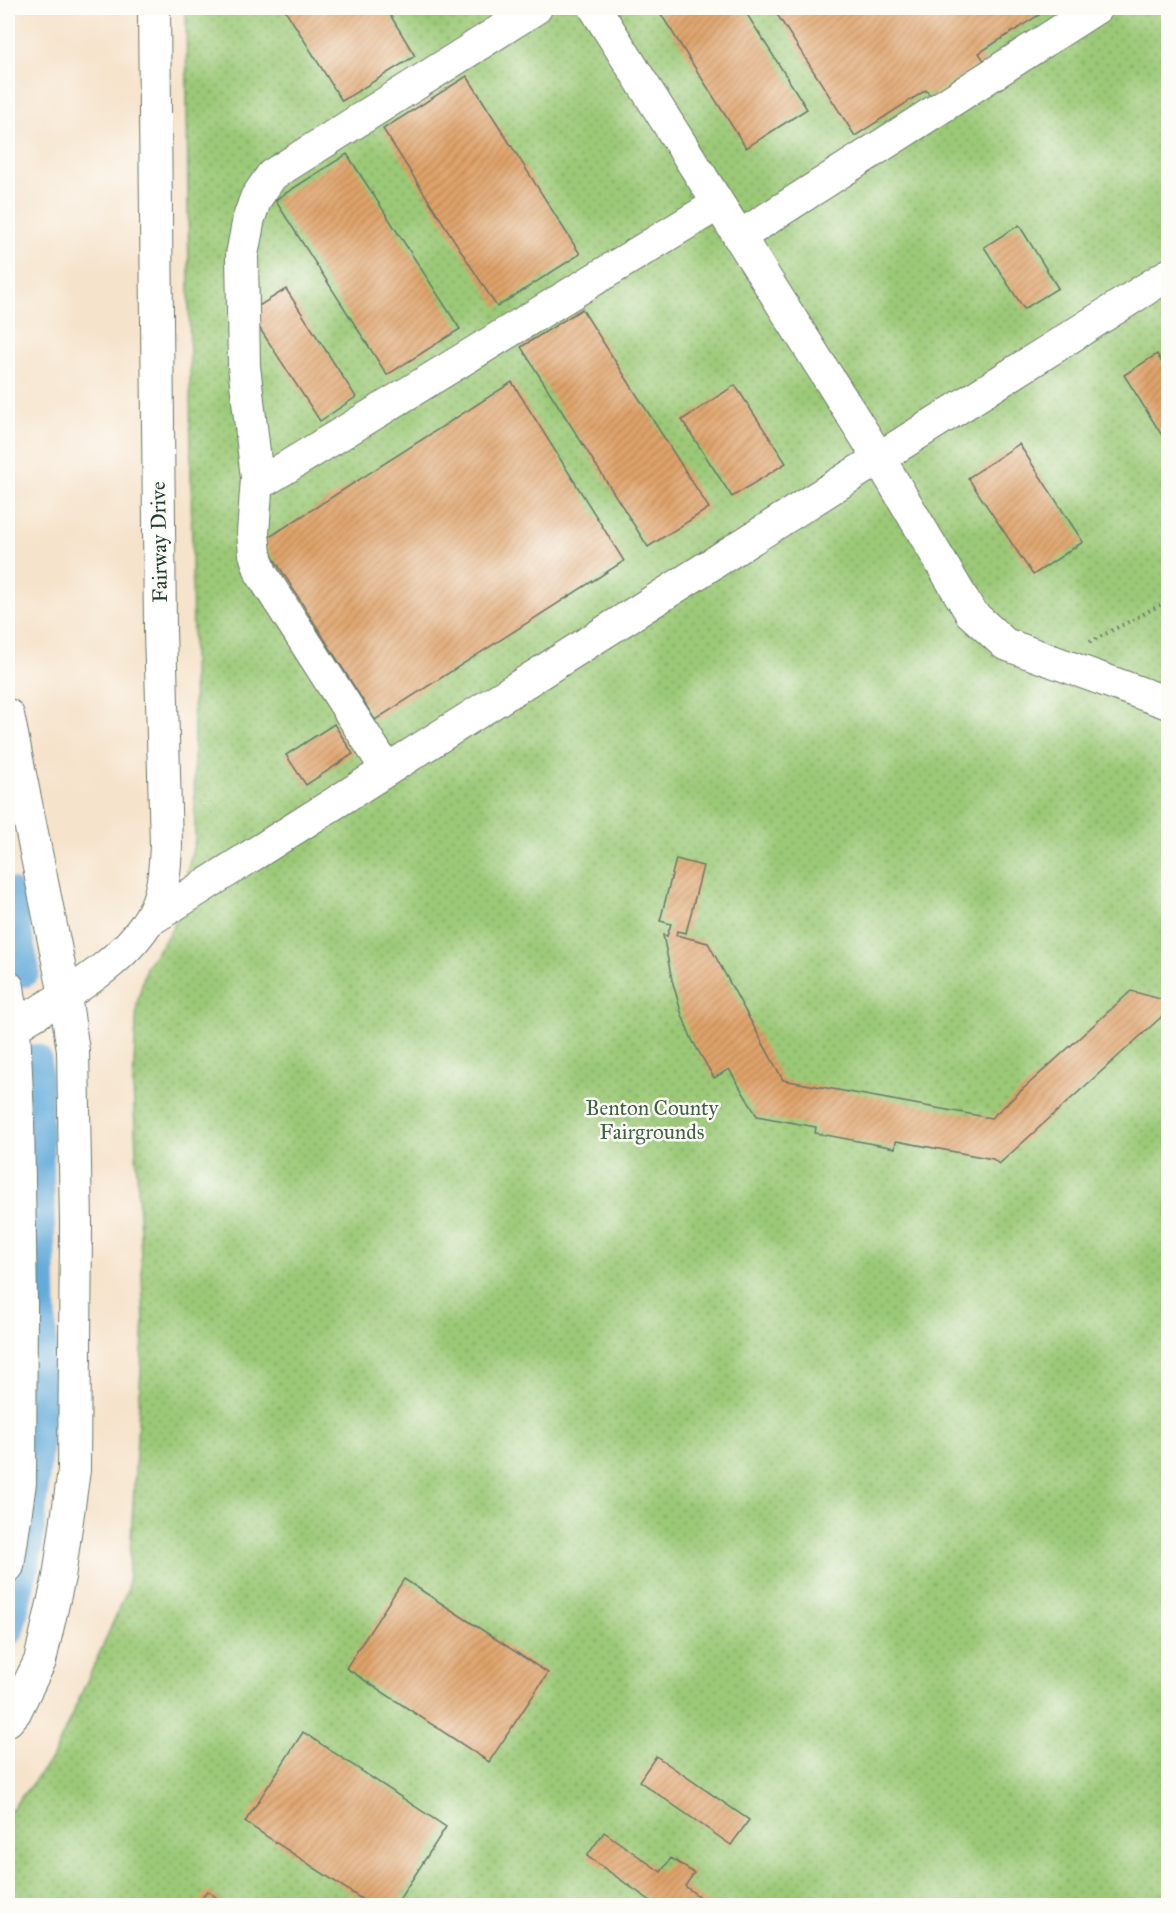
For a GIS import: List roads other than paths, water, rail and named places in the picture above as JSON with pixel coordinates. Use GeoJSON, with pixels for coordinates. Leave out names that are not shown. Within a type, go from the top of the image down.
{"type":"FeatureCollection","features":[{"type":"Feature","properties":{"kind":"street","name":"Fairway Drive"},"geometry":{"type":"LineString","coordinates":[[18,1025],[114,959],[139,935],[160,892],[164,876],[166,845],[160,630],[154,8]]}},
{"type":"Feature","properties":{"kind":"street"},"geometry":{"type":"LineString","coordinates":[[387,770],[261,573],[255,554],[253,533],[257,478],[244,366],[242,255],[249,218],[256,198],[272,175],[536,8]]}},
{"type":"Feature","properties":{"kind":"street"},"geometry":{"type":"LineString","coordinates":[[595,8],[879,458],[971,613],[1005,644],[1168,703]]}},
{"type":"Feature","properties":{"kind":"street"},"geometry":{"type":"LineString","coordinates":[[739,237],[1096,8]]}},
{"type":"Feature","properties":{"kind":"street"},"geometry":{"type":"LineString","coordinates":[[257,478],[267,479],[718,204]]}},
{"type":"Feature","properties":{"kind":"street"},"geometry":{"type":"LineString","coordinates":[[147,922],[1168,275]]}},
{"type":"Feature","properties":{"kind":"street"},"geometry":{"type":"LineString","coordinates":[[8,715],[64,994],[73,1051],[76,1213],[74,1470],[59,1577],[40,1662],[15,1712],[8,1720]]}},
{"type":"Feature","properties":{"kind":"street"},"geometry":{"type":"LineString","coordinates":[[8,987],[18,1025],[21,1304],[20,1483],[8,1566]]}},
{"type":"Feature","properties":{"kind":"waterway"},"geometry":{"type":"LineString","coordinates":[[8,893],[24,971]]}},
{"type":"Feature","properties":{"kind":"waterway"},"geometry":{"type":"LineString","coordinates":[[8,1630],[27,1548],[42,1388],[36,1060]]}},
{"type":"Feature","properties":{"kind":"park label","name":"Benton County Fairgrounds"},"geometry":{"type":"Point","coordinates":[652,1120]}}]}
